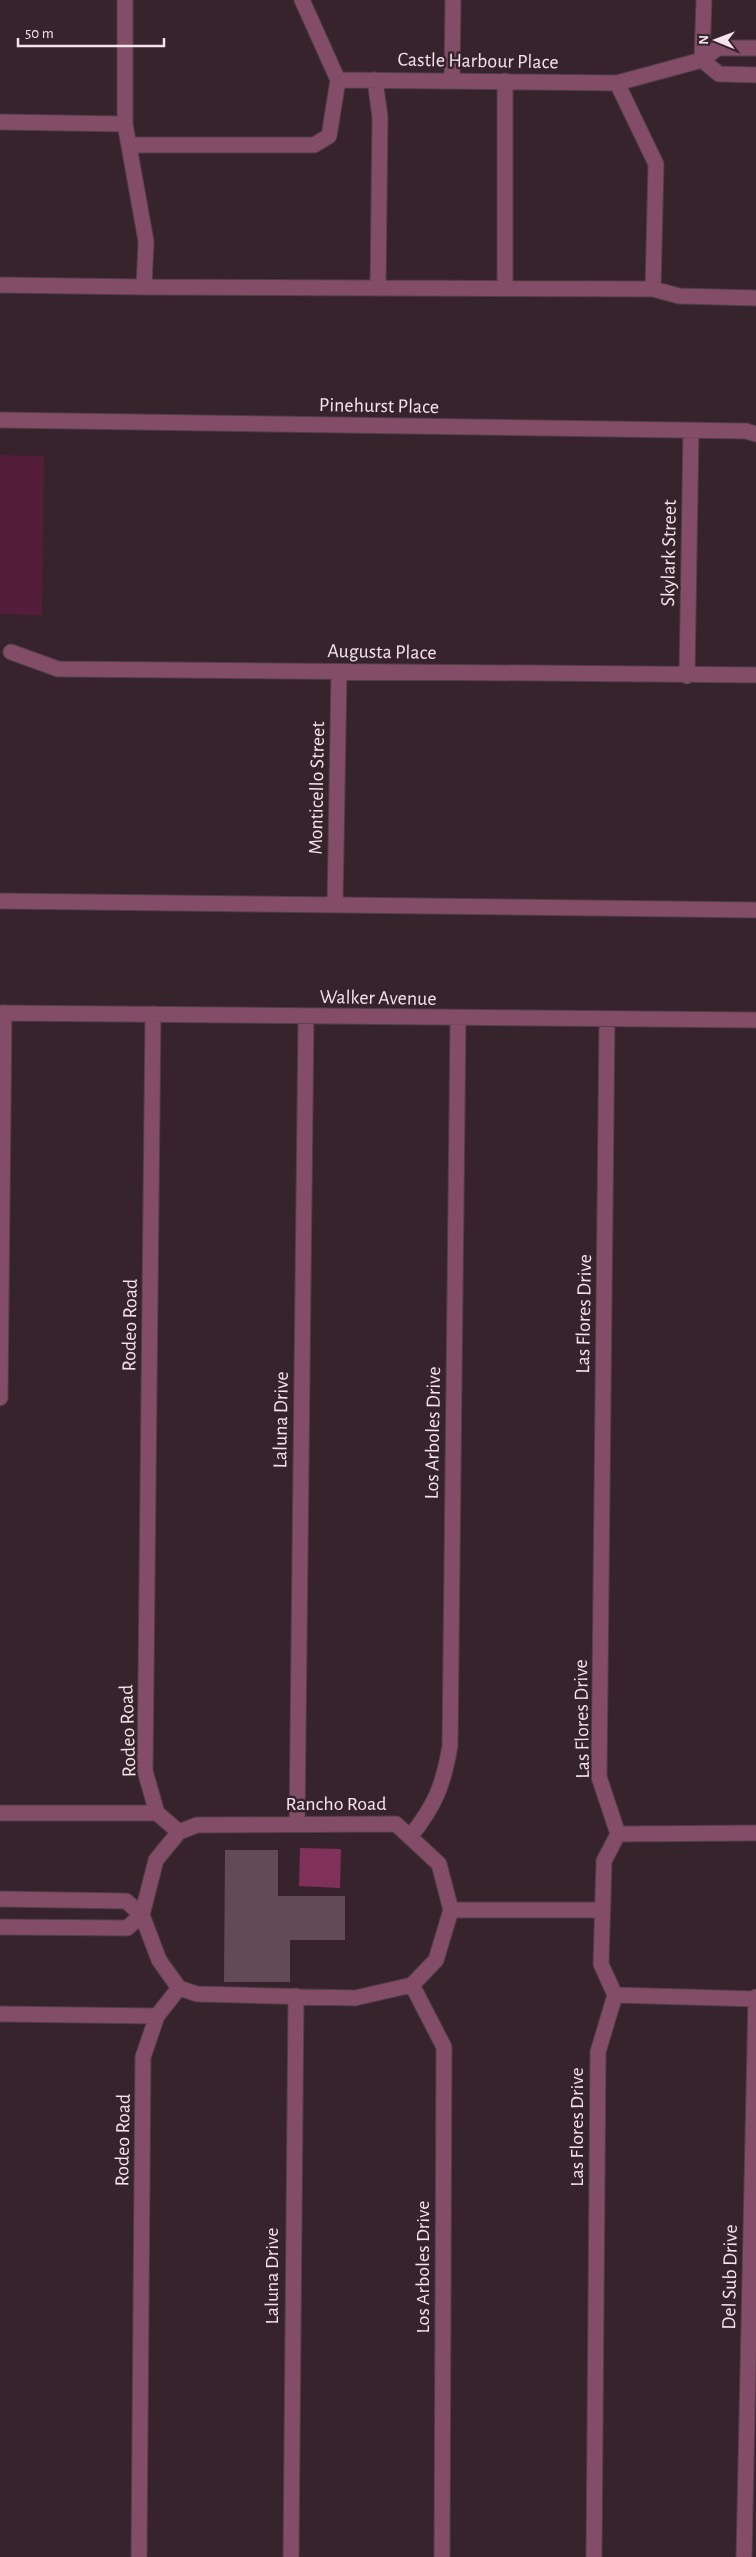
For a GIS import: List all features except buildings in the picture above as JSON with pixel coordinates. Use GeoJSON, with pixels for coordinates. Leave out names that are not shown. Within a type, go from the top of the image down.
{"type":"FeatureCollection","features":[{"type":"Feature","properties":{"kind":"street"},"geometry":{"type":"LineString","coordinates":[[125,0],[125,124],[146,241],[144,287]]}},
{"type":"Feature","properties":{"kind":"street"},"geometry":{"type":"LineString","coordinates":[[128,145],[314,145],[329,136],[338,80],[302,0]]}},
{"type":"Feature","properties":{"kind":"street"},"geometry":{"type":"LineString","coordinates":[[452,80],[453,0]]}},
{"type":"Feature","properties":{"kind":"street"},"geometry":{"type":"LineString","coordinates":[[704,0],[702,60],[719,74],[756,74]]}},
{"type":"Feature","properties":{"kind":"street","name":"Castle Harbour Place"},"geometry":{"type":"LineString","coordinates":[[338,80],[617,82],[702,60],[718,48],[756,48]]}},
{"type":"Feature","properties":{"kind":"street"},"geometry":{"type":"LineString","coordinates":[[375,80],[380,117],[378,288]]}},
{"type":"Feature","properties":{"kind":"street"},"geometry":{"type":"LineString","coordinates":[[505,81],[505,288]]}},
{"type":"Feature","properties":{"kind":"street"},"geometry":{"type":"LineString","coordinates":[[617,82],[656,164],[653,289]]}},
{"type":"Feature","properties":{"kind":"street"},"geometry":{"type":"LineString","coordinates":[[0,122],[125,124]]}},
{"type":"Feature","properties":{"kind":"street"},"geometry":{"type":"LineString","coordinates":[[0,285],[653,289],[679,296],[756,298]]}},
{"type":"Feature","properties":{"kind":"street","name":"Pinehurst Place"},"geometry":{"type":"LineString","coordinates":[[0,420],[746,431],[756,434]]}},
{"type":"Feature","properties":{"kind":"street","name":"Skylark Street"},"geometry":{"type":"LineString","coordinates":[[687,676],[691,430]]}},
{"type":"Feature","properties":{"kind":"street","name":"Augusta Place"},"geometry":{"type":"LineString","coordinates":[[11,652],[58,669],[687,676],[756,675]]}},
{"type":"Feature","properties":{"kind":"street","name":"Monticello Street"},"geometry":{"type":"LineString","coordinates":[[335,905],[339,672]]}},
{"type":"Feature","properties":{"kind":"street"},"geometry":{"type":"LineString","coordinates":[[0,901],[756,910]]}},
{"type":"Feature","properties":{"kind":"street"},"geometry":{"type":"LineString","coordinates":[[0,1398],[2,1013]]}},
{"type":"Feature","properties":{"kind":"street","name":"Walker Avenue"},"geometry":{"type":"LineString","coordinates":[[2,1013],[458,1019],[756,1020]]}},
{"type":"Feature","properties":{"kind":"street","name":"Rodeo Road"},"geometry":{"type":"LineString","coordinates":[[153,1014],[145,1770],[158,1813]]}},
{"type":"Feature","properties":{"kind":"street","name":"Laluna Drive"},"geometry":{"type":"LineString","coordinates":[[297,1824],[306,1017]]}},
{"type":"Feature","properties":{"kind":"street","name":"Los Arboles Drive"},"geometry":{"type":"LineString","coordinates":[[410,1837],[430,1812],[444,1780],[450,1746],[458,1019]]}},
{"type":"Feature","properties":{"kind":"street","name":"Las Flores Drive"},"geometry":{"type":"LineString","coordinates":[[607,1019],[599,1777],[618,1834]]}},
{"type":"Feature","properties":{"kind":"street"},"geometry":{"type":"LineString","coordinates":[[0,1812],[158,1813],[179,1832],[156,1860],[142,1915],[127,1928],[0,1927]]}},
{"type":"Feature","properties":{"kind":"street","name":"Rancho Road"},"geometry":{"type":"LineString","coordinates":[[179,1832],[197,1825],[396,1824],[439,1864],[451,1910]]}},
{"type":"Feature","properties":{"kind":"street"},"geometry":{"type":"LineString","coordinates":[[756,1833],[618,1834],[604,1861],[601,1964],[615,1995],[756,1998]]}},
{"type":"Feature","properties":{"kind":"street"},"geometry":{"type":"LineString","coordinates":[[0,1899],[126,1901],[142,1915],[159,1960],[179,1988],[197,1994],[355,1998],[412,1985],[436,1960],[451,1910],[603,1910]]}},
{"type":"Feature","properties":{"kind":"street","name":"Los Arboles Drive"},"geometry":{"type":"LineString","coordinates":[[412,1985],[444,2047],[442,2557]]}},
{"type":"Feature","properties":{"kind":"street","name":"Rodeo Road"},"geometry":{"type":"LineString","coordinates":[[139,2557],[144,2057],[157,2016],[179,1988]]}},
{"type":"Feature","properties":{"kind":"street","name":"Las Flores Drive"},"geometry":{"type":"LineString","coordinates":[[594,2557],[598,2052],[615,1995]]}},
{"type":"Feature","properties":{"kind":"street","name":"Laluna Drive"},"geometry":{"type":"LineString","coordinates":[[291,2557],[296,1996]]}},
{"type":"Feature","properties":{"kind":"street","name":"Del Sub Drive"},"geometry":{"type":"LineString","coordinates":[[744,2557],[756,1998]]}},
{"type":"Feature","properties":{"kind":"street"},"geometry":{"type":"LineString","coordinates":[[0,2014],[157,2016]]}},
{"type":"Feature","properties":{"kind":"shaded area"},"geometry":{"type":"Polygon","coordinates":[[[0,455],[44,456],[42,615],[0,614],[0,455]]]}},
{"type":"Feature","properties":{"kind":"shaded area"},"geometry":{"type":"Polygon","coordinates":[[[300,1848],[341,1849],[340,1888],[299,1886],[300,1848]]]}}]}
